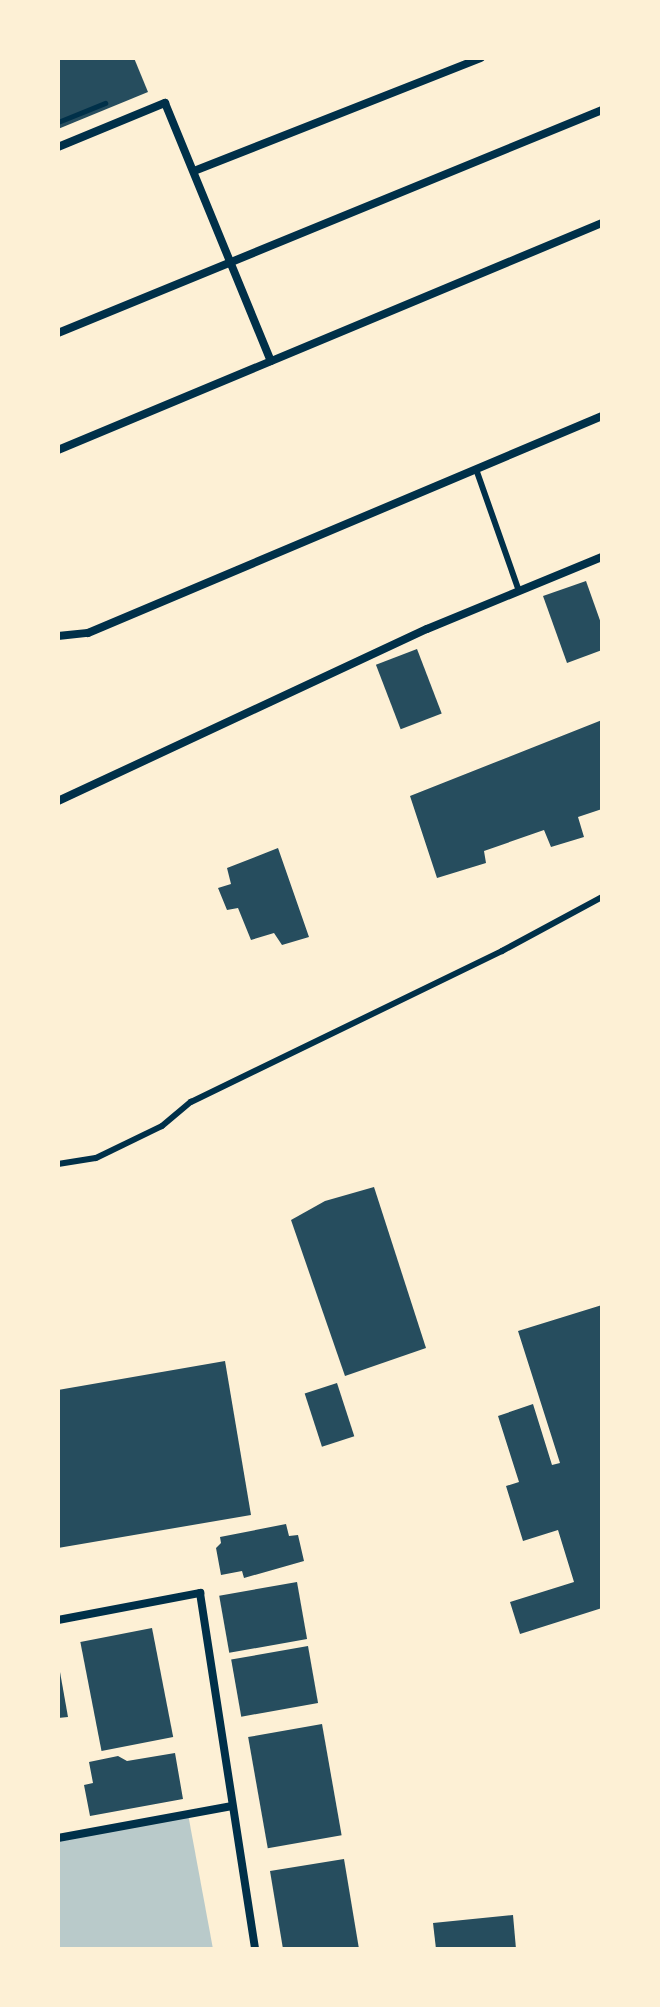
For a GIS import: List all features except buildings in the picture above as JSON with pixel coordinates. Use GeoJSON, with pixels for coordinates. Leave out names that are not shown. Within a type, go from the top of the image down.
{"type":"FeatureCollection","features":[{"type":"Feature","properties":{"kind":"street"},"geometry":{"type":"LineString","coordinates":[[194,171],[481,58]]}},
{"type":"Feature","properties":{"kind":"street"},"geometry":{"type":"LineString","coordinates":[[58,147],[165,103],[271,361]]}},
{"type":"Feature","properties":{"kind":"street"},"geometry":{"type":"LineString","coordinates":[[58,333],[602,110]]}},
{"type":"Feature","properties":{"kind":"street"},"geometry":{"type":"LineString","coordinates":[[58,450],[602,223]]}},
{"type":"Feature","properties":{"kind":"street"},"geometry":{"type":"LineString","coordinates":[[58,636],[88,633],[602,416]]}},
{"type":"Feature","properties":{"kind":"street"},"geometry":{"type":"LineString","coordinates":[[58,801],[427,629],[602,557]]}},
{"type":"Feature","properties":{"kind":"street"},"geometry":{"type":"LineString","coordinates":[[58,1620],[200,1593],[255,1949]]}},
{"type":"Feature","properties":{"kind":"street"},"geometry":{"type":"LineString","coordinates":[[58,1838],[232,1806]]}},
{"type":"Feature","properties":{"kind":"lane"},"geometry":{"type":"LineString","coordinates":[[476,469],[519,591]]}},
{"type":"Feature","properties":{"kind":"lane"},"geometry":{"type":"LineString","coordinates":[[58,1164],[96,1158],[148,1133],[191,1102],[502,951],[602,897]]}},
{"type":"Feature","properties":{"kind":"path"},"geometry":{"type":"LineString","coordinates":[[58,122],[112,101]]}},
{"type":"Feature","properties":{"kind":"shaded area"},"geometry":{"type":"Polygon","coordinates":[[[188,1814],[213,1949],[58,1949],[58,1838],[188,1814]]]}}]}
